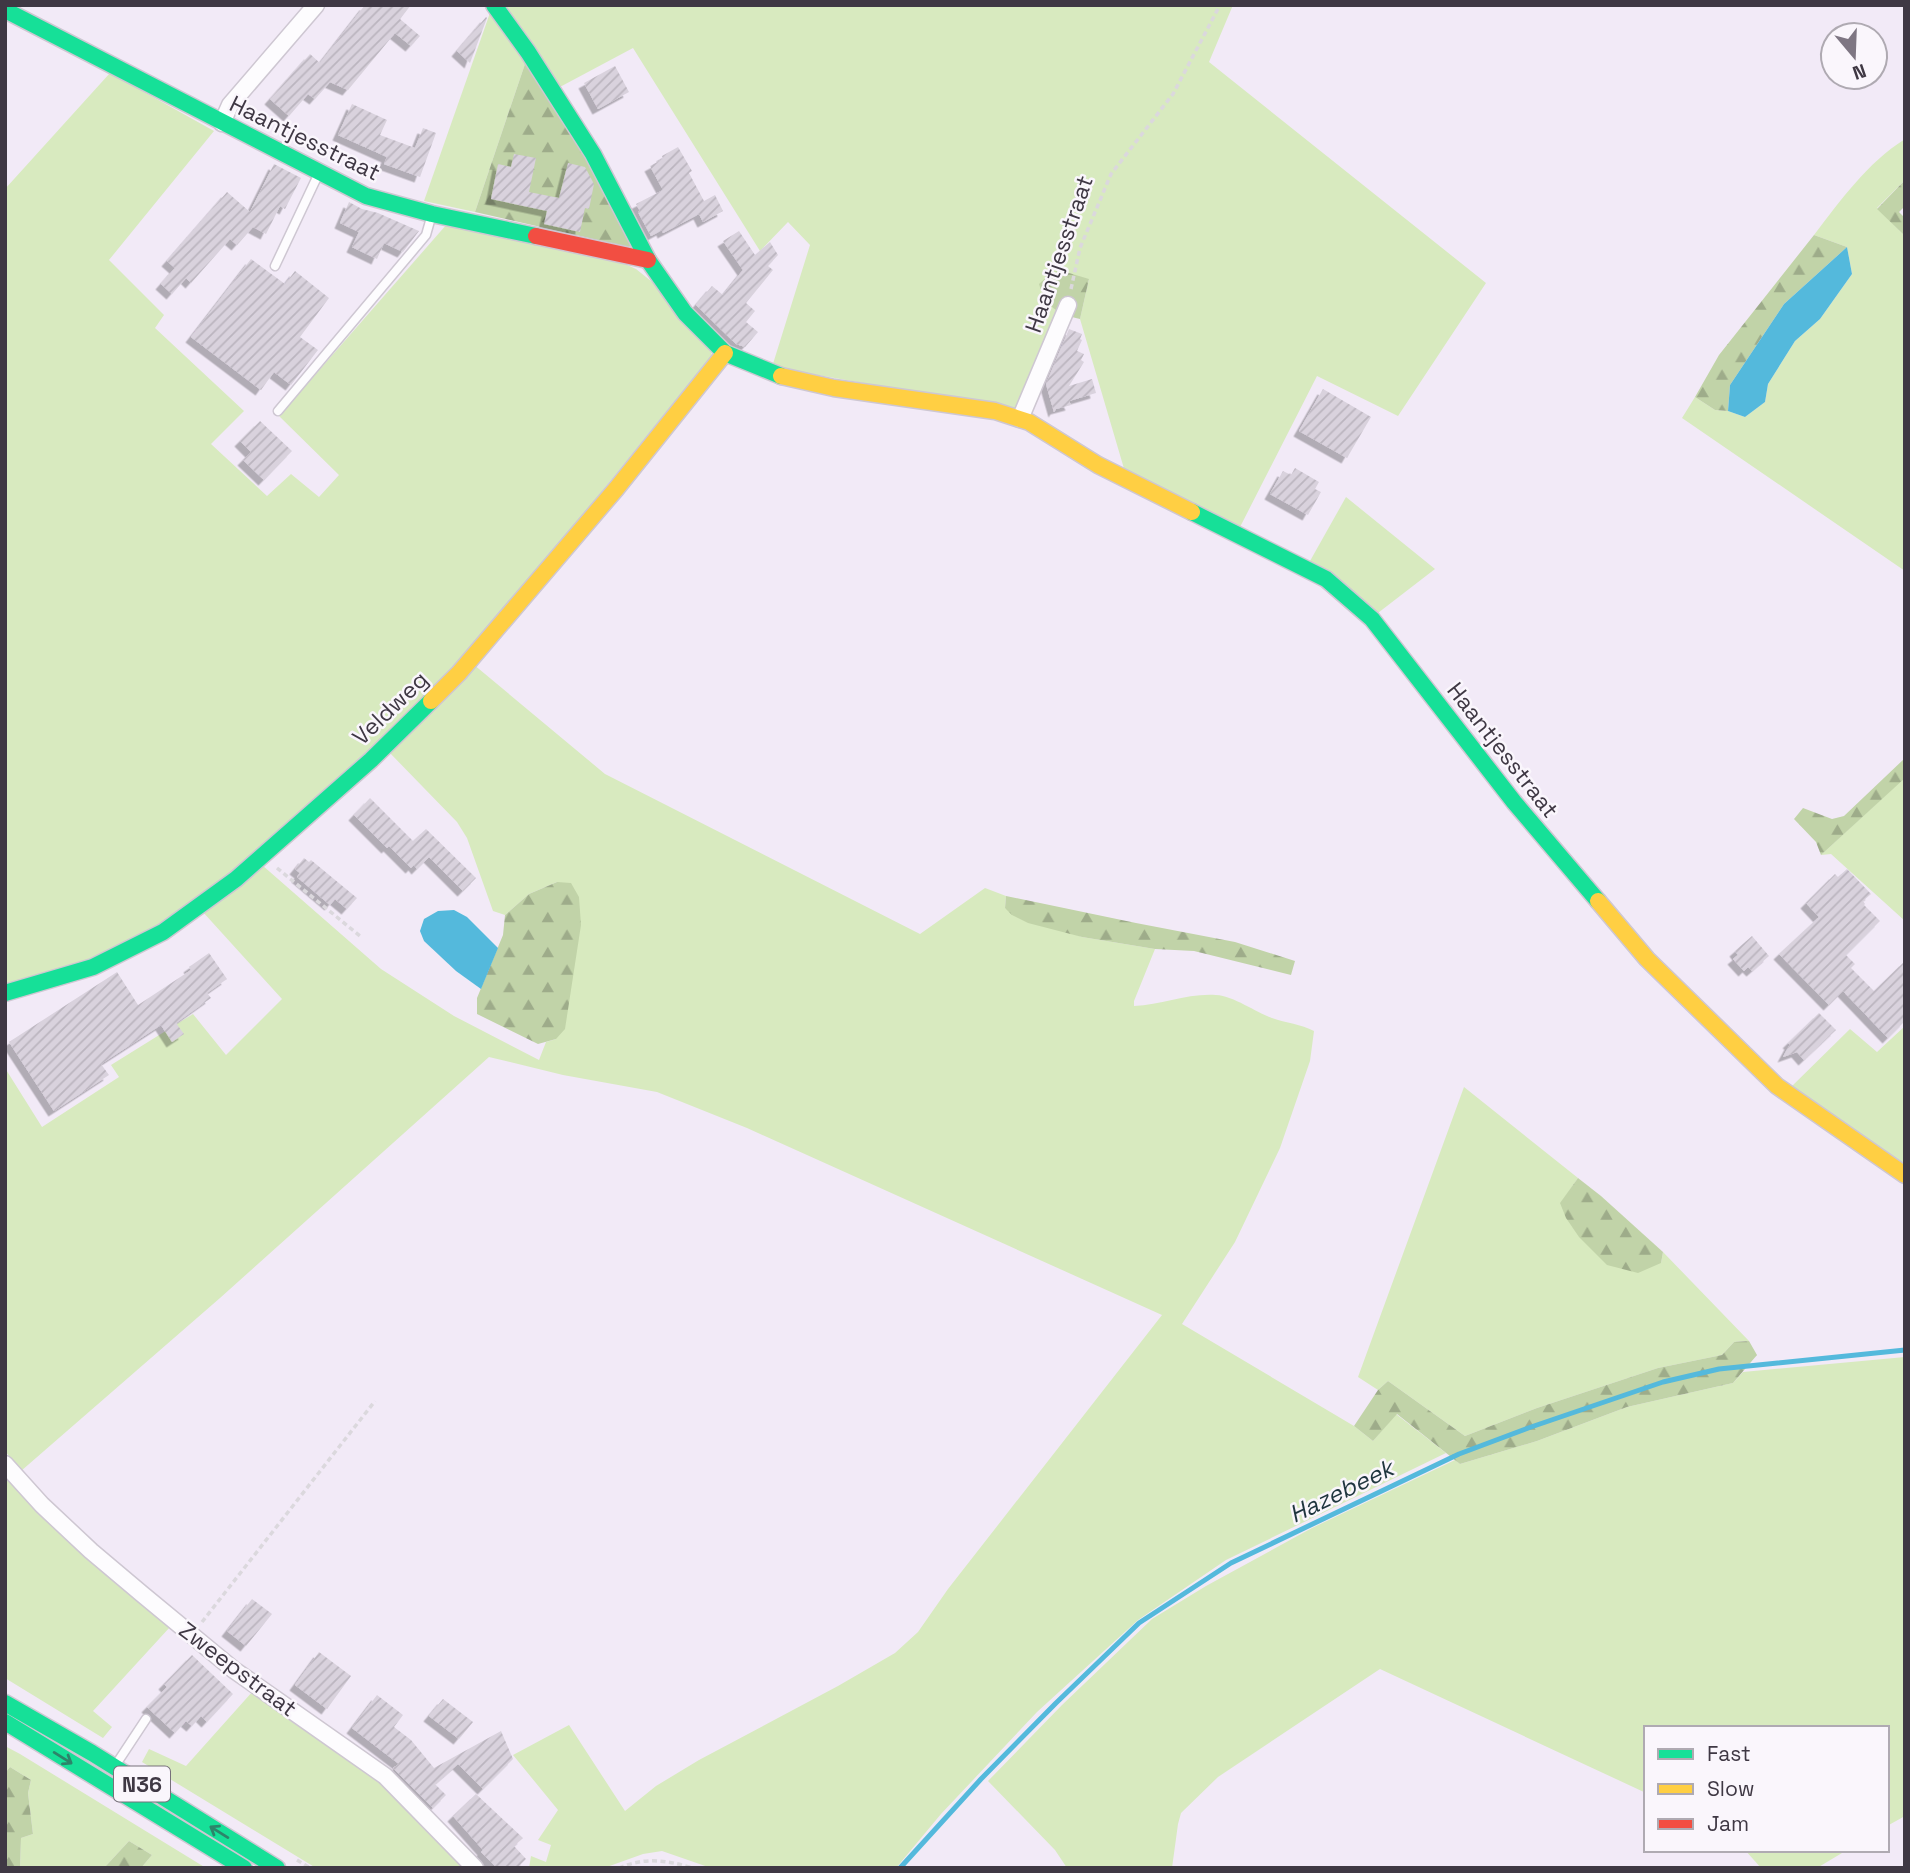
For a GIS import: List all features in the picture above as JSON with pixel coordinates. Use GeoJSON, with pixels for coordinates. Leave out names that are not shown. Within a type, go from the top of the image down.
{"type":"FeatureCollection","features":[{"type":"Feature","properties":{"kind":"street"},"geometry":{"type":"LineString","coordinates":[[222,123],[230,105],[316,5]]}},
{"type":"Feature","properties":{"kind":"street","name":"Haantjesstraat"},"geometry":{"type":"LineString","coordinates":[[494,5],[528,52],[593,154],[648,260],[685,313],[725,353],[785,378],[834,388],[946,402],[995,411],[1029,422],[1098,466],[1326,579],[1372,619],[1514,802],[1647,959],[1777,1086],[1905,1175]]}},
{"type":"Feature","properties":{"kind":"street","name":"Haantjesstraat"},"geometry":{"type":"LineString","coordinates":[[5,10],[366,196],[432,214],[648,260]]}},
{"type":"Feature","properties":{"kind":"street","name":"Haantjesstraat"},"geometry":{"type":"LineString","coordinates":[[1020,419],[1068,305]]}},
{"type":"Feature","properties":{"kind":"street","name":"Veldweg"},"geometry":{"type":"LineString","coordinates":[[5,993],[93,967],[163,932],[226,886],[371,760],[459,673],[616,489],[725,353]]}},
{"type":"Feature","properties":{"kind":"street","name":"Zweepstraat"},"geometry":{"type":"LineString","coordinates":[[5,1464],[43,1505],[92,1551],[234,1670],[385,1776],[475,1868]]}},
{"type":"Feature","properties":{"kind":"street","name":"N36"},"geometry":{"type":"LineString","coordinates":[[10,1705],[277,1868]]}},
{"type":"Feature","properties":{"kind":"street","name":"N36"},"geometry":{"type":"LineString","coordinates":[[5,1723],[243,1868]]}},
{"type":"Feature","properties":{"kind":"lane"},"geometry":{"type":"LineString","coordinates":[[275,267],[320,172]]}},
{"type":"Feature","properties":{"kind":"lane"},"geometry":{"type":"LineString","coordinates":[[278,411],[426,236],[432,214]]}},
{"type":"Feature","properties":{"kind":"lane"},"geometry":{"type":"LineString","coordinates":[[5,1723],[10,1705]]}},
{"type":"Feature","properties":{"kind":"lane"},"geometry":{"type":"LineString","coordinates":[[104,1783],[146,1719]]}},
{"type":"Feature","properties":{"kind":"path","name":"Haantjesstraat"},"geometry":{"type":"LineString","coordinates":[[1068,305],[1080,248],[1111,174],[1173,94],[1220,5]]}},
{"type":"Feature","properties":{"kind":"path"},"geometry":{"type":"LineString","coordinates":[[262,855],[360,936]]}},
{"type":"Feature","properties":{"kind":"path"},"geometry":{"type":"LineString","coordinates":[[192,1635],[375,1401]]}},
{"type":"Feature","properties":{"kind":"path"},"geometry":{"type":"LineString","coordinates":[[619,1868],[648,1859],[693,1868]]}},
{"type":"Feature","properties":{"kind":"green space"},"geometry":{"type":"Polygon","coordinates":[[[498,5],[1233,5],[1209,62],[1486,283],[1398,416],[1317,376],[1239,529],[1125,472],[1080,319],[1089,279],[1059,314],[1017,410],[772,367],[810,245],[788,222],[760,251],[633,48],[558,88],[498,5]]]}},
{"type":"Feature","properties":{"kind":"green space"},"geometry":{"type":"Polygon","coordinates":[[[491,10],[527,58],[475,212],[424,201],[491,10]]]}},
{"type":"Feature","properties":{"kind":"green space"},"geometry":{"type":"Polygon","coordinates":[[[527,58],[573,133],[632,246],[475,212],[527,58]]]}},
{"type":"Feature","properties":{"kind":"green space"},"geometry":{"type":"Polygon","coordinates":[[[110,73],[214,131],[109,260],[164,315],[155,328],[244,411],[211,444],[267,496],[291,474],[319,497],[339,475],[279,416],[447,224],[610,257],[636,269],[651,281],[706,342],[712,355],[498,620],[402,719],[253,856],[136,942],[5,989],[5,189],[110,73]]]}},
{"type":"Feature","properties":{"kind":"green space"},"geometry":{"type":"Polygon","coordinates":[[[1905,139],[1905,180],[1877,208],[1905,236],[1905,571],[1682,418],[1695,397],[1715,410],[1745,417],[1765,402],[1768,384],[1795,341],[1820,319],[1852,274],[1847,247],[1814,235],[1867,171],[1905,139]]]}},
{"type":"Feature","properties":{"kind":"green space"},"geometry":{"type":"Polygon","coordinates":[[[1905,180],[1905,206],[1899,212],[1905,218],[1905,236],[1877,209],[1905,180]]]}},
{"type":"Feature","properties":{"kind":"green space"},"geometry":{"type":"Polygon","coordinates":[[[1814,235],[1847,247],[1784,304],[1730,385],[1728,411],[1715,410],[1695,397],[1719,355],[1814,235]]]}},
{"type":"Feature","properties":{"kind":"green space"},"geometry":{"type":"Polygon","coordinates":[[[1059,270],[1089,279],[1080,319],[1053,308],[1042,292],[1039,284],[1059,270]]]}},
{"type":"Feature","properties":{"kind":"green space"},"geometry":{"type":"Polygon","coordinates":[[[1346,497],[1435,569],[1374,616],[1310,561],[1346,497]]]}},
{"type":"Feature","properties":{"kind":"green space"},"geometry":{"type":"Polygon","coordinates":[[[473,664],[605,774],[920,934],[985,888],[1006,896],[1005,908],[1082,937],[1155,949],[1134,1006],[1216,995],[1230,998],[1272,1018],[1314,1031],[1310,1061],[1280,1148],[1235,1242],[1182,1324],[1354,1426],[1373,1441],[1396,1414],[1446,1453],[1226,1560],[1138,1620],[1037,1712],[941,1814],[896,1868],[711,1868],[662,1851],[643,1854],[604,1868],[529,1868],[531,1856],[546,1862],[551,1845],[538,1840],[558,1810],[513,1755],[569,1725],[625,1811],[656,1786],[699,1760],[895,1653],[918,1632],[948,1589],[1162,1315],[747,1128],[657,1092],[563,1075],[489,1057],[220,1298],[21,1471],[5,1451],[5,1068],[42,1127],[119,1077],[111,1065],[193,1014],[226,1055],[282,999],[202,911],[262,865],[381,969],[454,1016],[539,1060],[546,1042],[556,1039],[557,882],[529,894],[505,915],[493,911],[467,838],[457,822],[388,751],[473,664]]]}},
{"type":"Feature","properties":{"kind":"green space"},"geometry":{"type":"Polygon","coordinates":[[[1905,758],[1905,778],[1821,855],[1816,842],[1794,819],[1803,808],[1832,819],[1844,816],[1905,758]]]}},
{"type":"Feature","properties":{"kind":"green space"},"geometry":{"type":"Polygon","coordinates":[[[1905,777],[1905,921],[1831,854],[1821,855],[1905,777]]]}},
{"type":"Feature","properties":{"kind":"green space"},"geometry":{"type":"Polygon","coordinates":[[[557,882],[571,883],[579,897],[581,925],[565,1029],[556,1039],[538,1044],[477,1014],[477,998],[503,935],[505,915],[529,894],[557,882]]]}},
{"type":"Feature","properties":{"kind":"green space"},"geometry":{"type":"Polygon","coordinates":[[[1006,896],[1235,942],[1295,961],[1291,975],[1194,951],[1155,949],[1082,937],[1028,923],[1012,915],[1005,908],[1006,896]]]}},
{"type":"Feature","properties":{"kind":"green space"},"geometry":{"type":"Polygon","coordinates":[[[1905,1026],[1905,1170],[1789,1089],[1850,1029],[1877,1052],[1905,1026]]]}},
{"type":"Feature","properties":{"kind":"green space"},"geometry":{"type":"Polygon","coordinates":[[[1464,1087],[1578,1178],[1561,1203],[1661,1263],[1663,1252],[1749,1341],[1734,1342],[1722,1355],[1658,1368],[1537,1408],[1465,1436],[1388,1381],[1378,1390],[1358,1377],[1464,1087]]]}},
{"type":"Feature","properties":{"kind":"green space"},"geometry":{"type":"Polygon","coordinates":[[[1578,1178],[1663,1252],[1661,1263],[1638,1273],[1607,1265],[1579,1237],[1560,1203],[1578,1178]]]}},
{"type":"Feature","properties":{"kind":"green space"},"geometry":{"type":"Polygon","coordinates":[[[1749,1341],[1757,1355],[1733,1383],[1627,1407],[1537,1441],[1460,1464],[1397,1414],[1373,1441],[1354,1426],[1378,1390],[1388,1381],[1465,1436],[1537,1408],[1658,1368],[1722,1355],[1734,1342],[1749,1341]]]}},
{"type":"Feature","properties":{"kind":"green space"},"geometry":{"type":"Polygon","coordinates":[[[1905,1357],[1905,1816],[1889,1825],[1889,1726],[1644,1726],[1644,1792],[1380,1669],[1218,1777],[1181,1813],[1172,1868],[1067,1868],[1055,1850],[988,1781],[1152,1619],[1312,1528],[1455,1460],[1460,1464],[1537,1441],[1627,1407],[1733,1383],[1743,1372],[1905,1357]]]}},
{"type":"Feature","properties":{"kind":"green space"},"geometry":{"type":"Polygon","coordinates":[[[5,1472],[170,1627],[93,1711],[112,1727],[103,1738],[5,1678],[5,1472]]]}},
{"type":"Feature","properties":{"kind":"green space"},"geometry":{"type":"Polygon","coordinates":[[[253,1691],[367,1768],[463,1868],[316,1868],[142,1762],[149,1749],[186,1766],[253,1691]]]}},
{"type":"Feature","properties":{"kind":"green space"},"geometry":{"type":"Polygon","coordinates":[[[5,1746],[206,1868],[141,1868],[152,1855],[129,1841],[104,1868],[20,1868],[21,1838],[33,1834],[28,1793],[31,1780],[10,1767],[5,1773],[5,1746]]]}},
{"type":"Feature","properties":{"kind":"green space"},"geometry":{"type":"Polygon","coordinates":[[[10,1767],[31,1780],[28,1793],[33,1834],[21,1838],[20,1868],[5,1868],[5,1773],[10,1767]]]}},
{"type":"Feature","properties":{"kind":"green space"},"geometry":{"type":"Polygon","coordinates":[[[129,1841],[152,1855],[141,1868],[104,1868],[129,1841]]]}},
{"type":"Feature","properties":{"kind":"green space"},"geometry":{"type":"Polygon","coordinates":[[[1747,1852],[1844,1852],[1817,1868],[1761,1868],[1747,1852]]]}},
{"type":"Feature","properties":{"kind":"water"},"geometry":{"type":"Polygon","coordinates":[[[1847,247],[1852,274],[1820,319],[1795,341],[1768,384],[1765,402],[1745,417],[1728,411],[1730,385],[1784,304],[1847,247]]]}},
{"type":"Feature","properties":{"kind":"water"},"geometry":{"type":"Polygon","coordinates":[[[454,910],[467,917],[498,948],[481,989],[456,971],[424,941],[420,931],[424,919],[438,911],[454,910]]]}},
{"type":"Feature","properties":{"kind":"building"},"geometry":{"type":"Polygon","coordinates":[[[365,5],[411,5],[400,19],[420,36],[411,46],[395,33],[348,90],[330,82],[315,99],[308,94],[289,116],[270,99],[310,54],[320,63],[365,5]]]}},
{"type":"Feature","properties":{"kind":"building"},"geometry":{"type":"Polygon","coordinates":[[[487,18],[470,63],[457,51],[487,18]]]}},
{"type":"Feature","properties":{"kind":"building"},"geometry":{"type":"Polygon","coordinates":[[[615,66],[629,92],[598,109],[584,83],[615,66]]]}},
{"type":"Feature","properties":{"kind":"building"},"geometry":{"type":"Polygon","coordinates":[[[352,104],[387,120],[380,135],[415,148],[423,128],[436,133],[420,177],[384,164],[387,157],[338,135],[352,104]]]}},
{"type":"Feature","properties":{"kind":"building"},"geometry":{"type":"Polygon","coordinates":[[[678,147],[692,171],[689,173],[704,201],[715,195],[723,211],[703,222],[699,214],[663,233],[662,230],[651,236],[636,204],[663,190],[650,166],[678,147]]]}},
{"type":"Feature","properties":{"kind":"building"},"geometry":{"type":"Polygon","coordinates":[[[514,154],[536,158],[529,192],[559,198],[568,163],[585,167],[594,184],[589,209],[585,208],[580,232],[544,224],[547,211],[491,199],[498,164],[511,167],[514,154]]]}},
{"type":"Feature","properties":{"kind":"building"},"geometry":{"type":"Polygon","coordinates":[[[274,164],[301,178],[285,209],[280,206],[266,234],[253,227],[237,245],[230,239],[191,283],[186,278],[172,294],[161,284],[175,268],[167,261],[227,192],[250,212],[274,164]]]}},
{"type":"Feature","properties":{"kind":"building"},"geometry":{"type":"Polygon","coordinates":[[[349,202],[419,231],[403,252],[384,243],[377,259],[352,247],[359,232],[340,223],[349,202]]]}},
{"type":"Feature","properties":{"kind":"building"},"geometry":{"type":"Polygon","coordinates":[[[739,231],[755,255],[770,242],[778,255],[768,266],[773,270],[746,303],[755,311],[746,322],[758,332],[745,347],[736,344],[696,305],[712,286],[723,295],[743,270],[723,241],[739,231]]]}},
{"type":"Feature","properties":{"kind":"building"},"geometry":{"type":"Polygon","coordinates":[[[251,259],[285,284],[295,271],[329,298],[300,337],[318,350],[291,385],[274,372],[261,390],[191,337],[251,259]]]}},
{"type":"Feature","properties":{"kind":"building"},"geometry":{"type":"Polygon","coordinates":[[[1069,329],[1082,334],[1077,351],[1084,354],[1081,360],[1084,362],[1069,386],[1092,379],[1096,393],[1069,401],[1071,405],[1054,412],[1046,384],[1069,329]]]}},
{"type":"Feature","properties":{"kind":"building"},"geometry":{"type":"Polygon","coordinates":[[[1323,389],[1371,417],[1347,458],[1299,431],[1323,389]]]}},
{"type":"Feature","properties":{"kind":"building"},"geometry":{"type":"Polygon","coordinates":[[[260,421],[292,451],[264,480],[243,460],[251,452],[240,441],[260,421]]]}},
{"type":"Feature","properties":{"kind":"building"},"geometry":{"type":"Polygon","coordinates":[[[1295,468],[1319,482],[1315,489],[1321,492],[1308,515],[1270,494],[1283,471],[1291,475],[1295,468]]]}},
{"type":"Feature","properties":{"kind":"building"},"geometry":{"type":"Polygon","coordinates":[[[370,798],[413,841],[426,829],[476,878],[463,891],[429,857],[417,869],[414,865],[411,868],[354,815],[370,798]]]}},
{"type":"Feature","properties":{"kind":"building"},"geometry":{"type":"Polygon","coordinates":[[[304,858],[309,862],[311,860],[357,898],[347,909],[335,899],[330,905],[297,877],[300,873],[295,869],[304,858]]]}},
{"type":"Feature","properties":{"kind":"building"},"geometry":{"type":"Polygon","coordinates":[[[1847,869],[1871,894],[1863,901],[1864,905],[1880,921],[1846,955],[1855,964],[1851,968],[1874,991],[1905,961],[1905,1021],[1888,1038],[1843,991],[1829,1005],[1779,954],[1819,917],[1806,903],[1835,874],[1838,877],[1847,869]]]}},
{"type":"Feature","properties":{"kind":"building"},"geometry":{"type":"Polygon","coordinates":[[[1752,936],[1769,956],[1752,971],[1748,967],[1744,971],[1733,959],[1738,955],[1735,951],[1752,936]]]}},
{"type":"Feature","properties":{"kind":"building"},"geometry":{"type":"Polygon","coordinates":[[[209,953],[227,979],[207,993],[211,998],[176,1023],[184,1034],[172,1042],[161,1025],[101,1064],[109,1075],[54,1111],[9,1042],[117,972],[138,1005],[191,970],[189,967],[209,953]]]}},
{"type":"Feature","properties":{"kind":"building"},"geometry":{"type":"Polygon","coordinates":[[[1819,1013],[1836,1030],[1804,1060],[1797,1052],[1783,1057],[1790,1044],[1788,1043],[1819,1013]]]}},
{"type":"Feature","properties":{"kind":"building"},"geometry":{"type":"Polygon","coordinates":[[[252,1599],[272,1614],[246,1646],[227,1631],[252,1599]]]}},
{"type":"Feature","properties":{"kind":"building"},"geometry":{"type":"Polygon","coordinates":[[[319,1652],[351,1676],[327,1709],[295,1685],[319,1652]]]}},
{"type":"Feature","properties":{"kind":"building"},"geometry":{"type":"Polygon","coordinates":[[[192,1655],[233,1694],[207,1722],[201,1716],[192,1726],[186,1721],[175,1733],[147,1707],[167,1687],[164,1684],[192,1655]]]}},
{"type":"Feature","properties":{"kind":"building"},"geometry":{"type":"Polygon","coordinates":[[[377,1695],[403,1715],[394,1727],[411,1740],[434,1768],[501,1731],[513,1759],[483,1789],[458,1764],[435,1784],[446,1795],[433,1808],[393,1768],[399,1764],[352,1728],[377,1695]]]}},
{"type":"Feature","properties":{"kind":"building"},"geometry":{"type":"Polygon","coordinates":[[[443,1699],[473,1722],[459,1739],[429,1716],[443,1699]]]}},
{"type":"Feature","properties":{"kind":"building"},"geometry":{"type":"Polygon","coordinates":[[[476,1794],[523,1838],[514,1846],[526,1859],[517,1868],[497,1868],[453,1816],[476,1794]]]}},
{"type":"Feature","properties":{"kind":"waterway","name":"Hazebeek"},"geometry":{"type":"LineString","coordinates":[[900,1868],[981,1779],[1139,1623],[1231,1563],[1459,1454],[1663,1382],[1719,1369],[1905,1350]]}},
{"type":"Feature","properties":{"kind":"traffic: fast"},"geometry":{"type":"LineString","coordinates":[[494,5],[528,52],[593,154],[648,260],[685,313],[725,353],[781,376]]}},
{"type":"Feature","properties":{"kind":"traffic: fast"},"geometry":{"type":"LineString","coordinates":[[5,10],[366,196],[432,214],[536,236]]}},
{"type":"Feature","properties":{"kind":"traffic: fast"},"geometry":{"type":"LineString","coordinates":[[1192,512],[1326,579],[1372,619],[1514,802],[1598,901]]}},
{"type":"Feature","properties":{"kind":"traffic: fast"},"geometry":{"type":"LineString","coordinates":[[5,993],[93,967],[163,932],[236,879],[371,760],[431,701]]}},
{"type":"Feature","properties":{"kind":"traffic: fast"},"geometry":{"type":"LineString","coordinates":[[5,1703],[92,1753],[277,1868]]}},
{"type":"Feature","properties":{"kind":"traffic: fast"},"geometry":{"type":"LineString","coordinates":[[5,1722],[244,1868]]}},
{"type":"Feature","properties":{"kind":"traffic: slow"},"geometry":{"type":"LineString","coordinates":[[431,701],[459,673],[616,489],[725,353]]}},
{"type":"Feature","properties":{"kind":"traffic: slow"},"geometry":{"type":"LineString","coordinates":[[781,376],[834,388],[995,411],[1029,422],[1098,465],[1192,512]]}},
{"type":"Feature","properties":{"kind":"traffic: slow"},"geometry":{"type":"LineString","coordinates":[[1598,901],[1647,959],[1777,1086],[1905,1175]]}},
{"type":"Feature","properties":{"kind":"traffic: jam"},"geometry":{"type":"LineString","coordinates":[[536,236],[648,260]]}}]}
